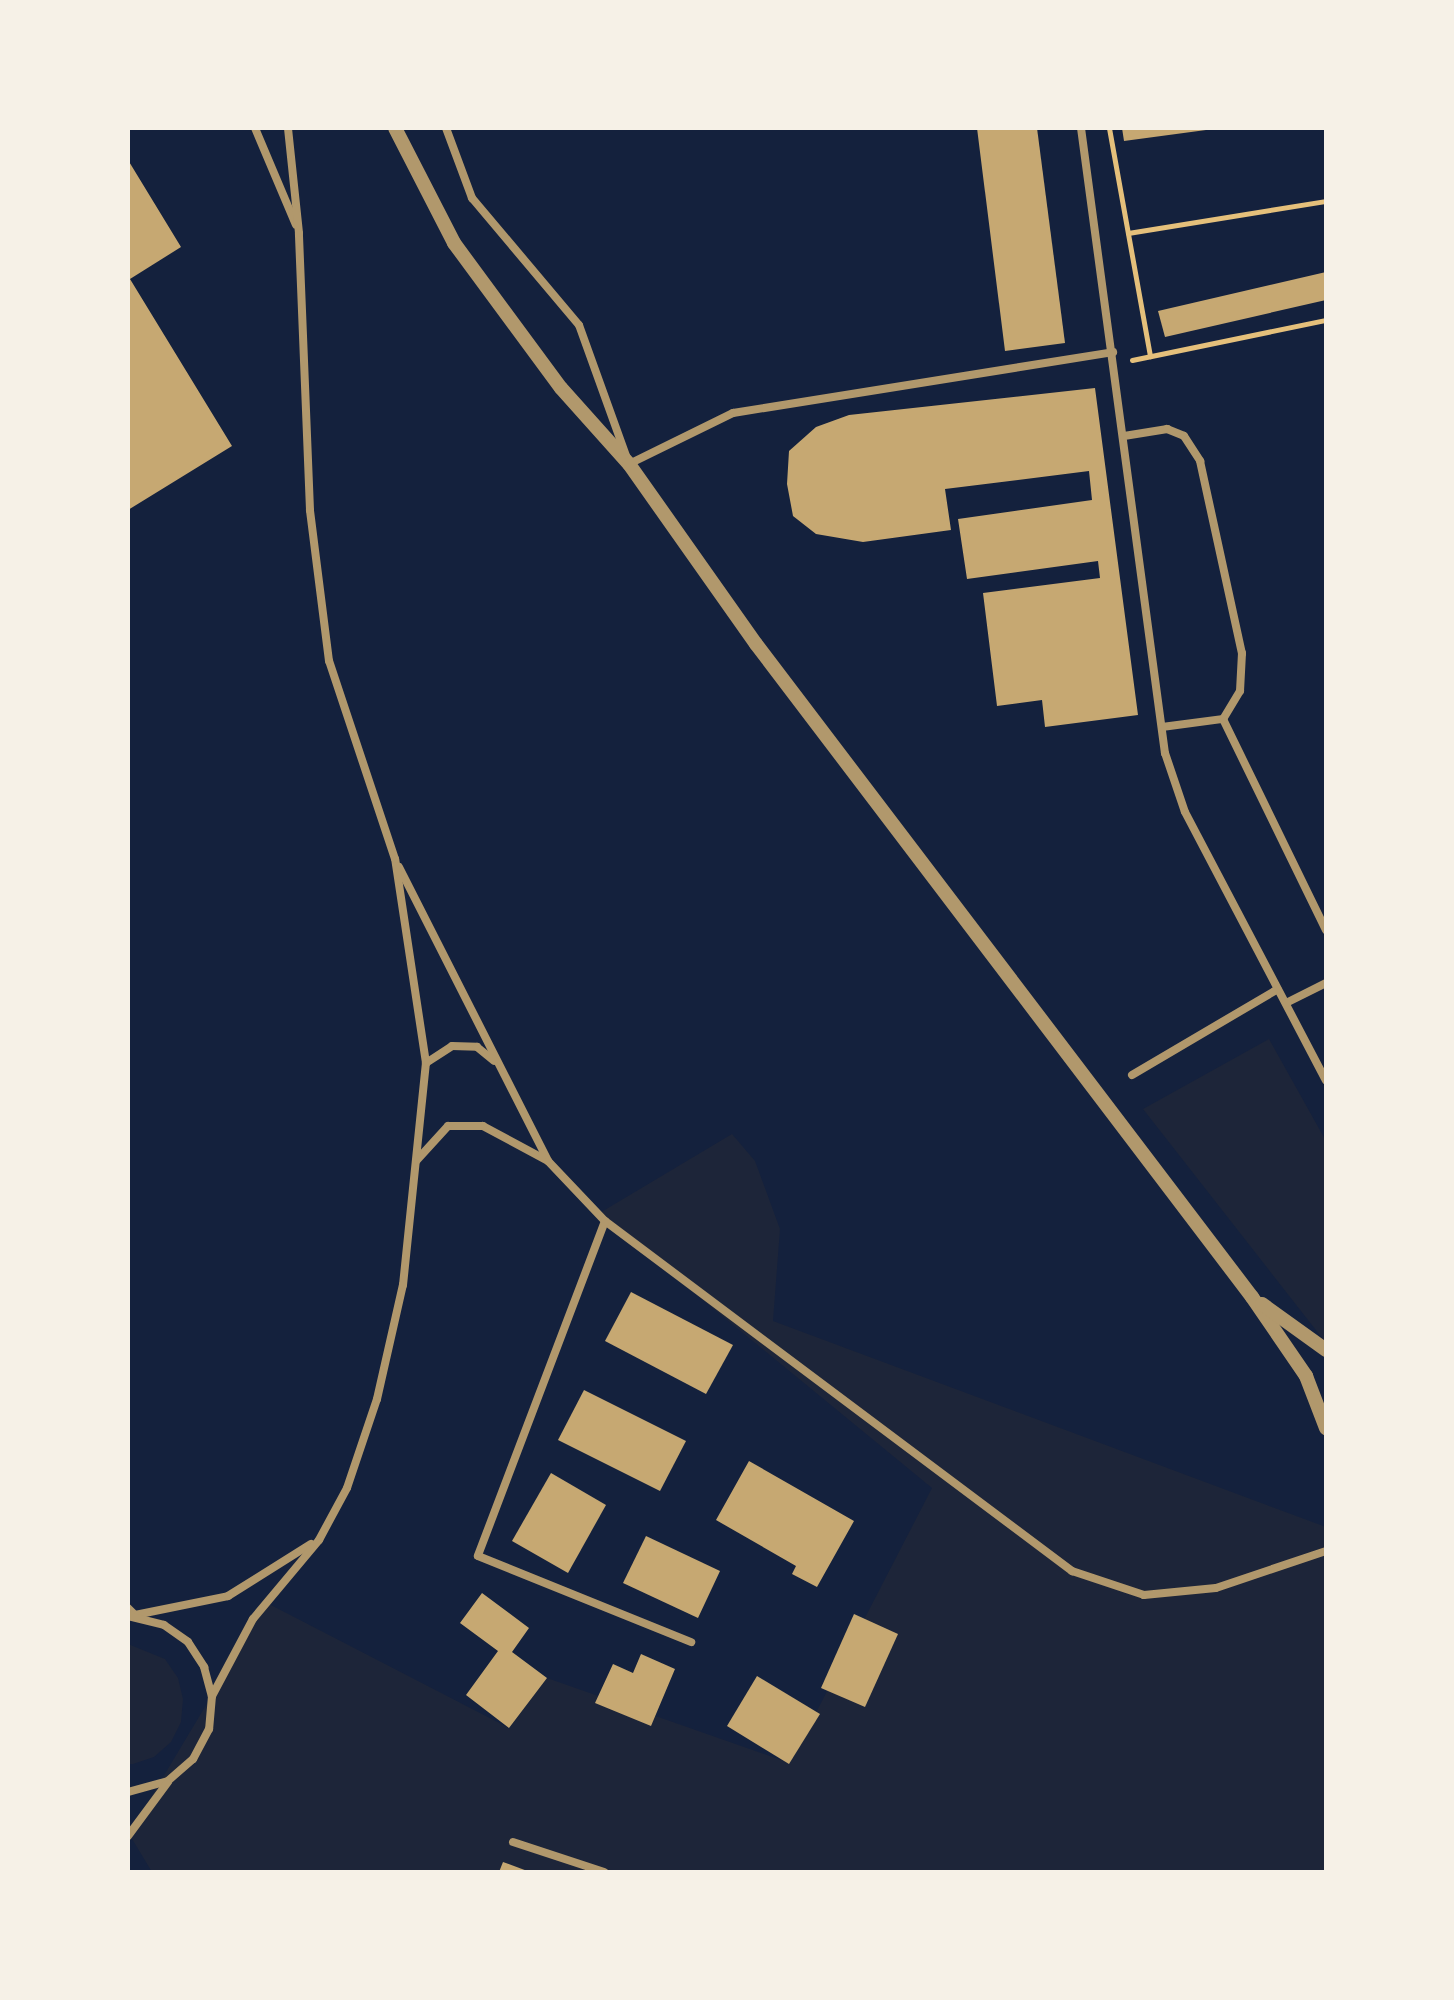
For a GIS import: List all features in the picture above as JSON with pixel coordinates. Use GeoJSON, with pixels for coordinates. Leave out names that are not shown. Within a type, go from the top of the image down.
{"type":"FeatureCollection","features":[{"type":"Feature","properties":{"kind":"street"},"geometry":{"type":"LineString","coordinates":[[255,128],[299,233]]}},
{"type":"Feature","properties":{"kind":"street"},"geometry":{"type":"LineString","coordinates":[[288,128],[299,233],[310,510],[329,661],[395,859],[548,1161],[605,1221],[1072,1571],[1144,1595],[1216,1588],[1326,1551]]}},
{"type":"Feature","properties":{"kind":"street"},"geometry":{"type":"LineString","coordinates":[[395,128],[454,243],[561,388],[629,464],[756,644],[1252,1297],[1306,1376],[1326,1428]]}},
{"type":"Feature","properties":{"kind":"street"},"geometry":{"type":"LineString","coordinates":[[446,128],[472,198],[579,325],[629,464]]}},
{"type":"Feature","properties":{"kind":"street"},"geometry":{"type":"LineString","coordinates":[[1081,128],[1162,727],[1185,812],[1326,1080]]}},
{"type":"Feature","properties":{"kind":"street"},"geometry":{"type":"LineString","coordinates":[[629,464],[733,413],[1113,352]]}},
{"type":"Feature","properties":{"kind":"street"},"geometry":{"type":"LineString","coordinates":[[1124,436],[1167,429],[1184,436],[1200,461],[1242,653],[1240,691],[1223,719]]}},
{"type":"Feature","properties":{"kind":"street"},"geometry":{"type":"LineString","coordinates":[[1162,727],[1223,719]]}},
{"type":"Feature","properties":{"kind":"street"},"geometry":{"type":"LineString","coordinates":[[1223,719],[1326,930]]}},
{"type":"Feature","properties":{"kind":"street"},"geometry":{"type":"LineString","coordinates":[[212,1696],[253,1619],[319,1540],[347,1488],[377,1399],[403,1285],[426,1063],[395,859]]}},
{"type":"Feature","properties":{"kind":"street"},"geometry":{"type":"LineString","coordinates":[[1286,1003],[1326,983]]}},
{"type":"Feature","properties":{"kind":"street"},"geometry":{"type":"LineString","coordinates":[[1132,1075],[1278,989]]}},
{"type":"Feature","properties":{"kind":"street"},"geometry":{"type":"LineString","coordinates":[[426,1063],[452,1046],[477,1047],[497,1064]]}},
{"type":"Feature","properties":{"kind":"street"},"geometry":{"type":"LineString","coordinates":[[415,1161],[448,1126],[483,1126],[548,1161]]}},
{"type":"Feature","properties":{"kind":"street"},"geometry":{"type":"LineString","coordinates":[[605,1221],[478,1556],[691,1642]]}},
{"type":"Feature","properties":{"kind":"street"},"geometry":{"type":"LineString","coordinates":[[1252,1297],[1326,1350]]}},
{"type":"Feature","properties":{"kind":"street"},"geometry":{"type":"LineString","coordinates":[[130,1613],[228,1596],[319,1540]]}},
{"type":"Feature","properties":{"kind":"street"},"geometry":{"type":"LineString","coordinates":[[128,1836],[168,1781],[193,1759],[209,1729],[212,1696],[204,1667],[188,1642],[164,1625],[130,1613]]}},
{"type":"Feature","properties":{"kind":"street"},"geometry":{"type":"LineString","coordinates":[[128,1792],[168,1781]]}},
{"type":"Feature","properties":{"kind":"street"},"geometry":{"type":"LineString","coordinates":[[513,1842],[604,1872]]}},
{"type":"Feature","properties":{"kind":"path"},"geometry":{"type":"LineString","coordinates":[[1109,128],[1150,356]]}},
{"type":"Feature","properties":{"kind":"path"},"geometry":{"type":"LineString","coordinates":[[1128,233],[1326,201]]}},
{"type":"Feature","properties":{"kind":"path"},"geometry":{"type":"LineString","coordinates":[[1115,363],[1326,320]]}},
{"type":"Feature","properties":{"kind":"shaded area"},"geometry":{"type":"Polygon","coordinates":[[[1269,1039],[1326,1141],[1326,1343],[1143,1109],[1269,1039]]]}},
{"type":"Feature","properties":{"kind":"shaded area"},"geometry":{"type":"Polygon","coordinates":[[[732,1134],[755,1161],[780,1229],[773,1321],[1326,1527],[1326,1872],[152,1872],[129,1834],[267,1603],[509,1728],[547,1678],[790,1763],[932,1488],[598,1214],[732,1134]]]}},
{"type":"Feature","properties":{"kind":"shaded area"},"geometry":{"type":"Polygon","coordinates":[[[128,1644],[165,1659],[178,1678],[183,1699],[181,1722],[171,1742],[154,1757],[133,1764],[128,1764],[128,1644]]]}},
{"type":"Feature","properties":{"kind":"building"},"geometry":{"type":"Polygon","coordinates":[[[977,128],[1037,128],[1065,343],[1005,351],[977,128]]]}},
{"type":"Feature","properties":{"kind":"building"},"geometry":{"type":"Polygon","coordinates":[[[1122,128],[1206,128],[1206,130],[1124,141],[1122,128]]]}},
{"type":"Feature","properties":{"kind":"building"},"geometry":{"type":"Polygon","coordinates":[[[128,160],[181,247],[130,279],[232,446],[128,510],[128,160]]]}},
{"type":"Feature","properties":{"kind":"building"},"geometry":{"type":"Polygon","coordinates":[[[1326,272],[1326,300],[1165,337],[1158,311],[1326,272]]]}},
{"type":"Feature","properties":{"kind":"building"},"geometry":{"type":"Polygon","coordinates":[[[1095,388],[1138,715],[1045,727],[1042,700],[997,706],[983,593],[1100,578],[1098,561],[967,579],[958,519],[1092,500],[1089,471],[945,489],[951,530],[863,542],[816,534],[793,516],[787,484],[789,451],[816,427],[849,415],[1095,388]]]}},
{"type":"Feature","properties":{"kind":"building"},"geometry":{"type":"Polygon","coordinates":[[[631,1292],[733,1345],[706,1394],[605,1341],[631,1292]]]}},
{"type":"Feature","properties":{"kind":"building"},"geometry":{"type":"Polygon","coordinates":[[[584,1390],[686,1441],[660,1491],[558,1440],[584,1390]]]}},
{"type":"Feature","properties":{"kind":"building"},"geometry":{"type":"Polygon","coordinates":[[[749,1461],[854,1521],[817,1587],[792,1574],[796,1566],[716,1520],[749,1461]]]}},
{"type":"Feature","properties":{"kind":"building"},"geometry":{"type":"Polygon","coordinates":[[[551,1473],[606,1505],[568,1573],[512,1541],[551,1473]]]}},
{"type":"Feature","properties":{"kind":"building"},"geometry":{"type":"Polygon","coordinates":[[[646,1536],[720,1571],[698,1618],[623,1583],[646,1536]]]}},
{"type":"Feature","properties":{"kind":"building"},"geometry":{"type":"Polygon","coordinates":[[[482,1593],[529,1628],[512,1652],[547,1678],[509,1728],[466,1695],[498,1651],[460,1623],[482,1593]]]}},
{"type":"Feature","properties":{"kind":"building"},"geometry":{"type":"Polygon","coordinates":[[[854,1614],[898,1634],[865,1707],[821,1688],[854,1614]]]}},
{"type":"Feature","properties":{"kind":"building"},"geometry":{"type":"Polygon","coordinates":[[[641,1654],[675,1669],[651,1726],[595,1703],[613,1664],[633,1673],[641,1654]]]}},
{"type":"Feature","properties":{"kind":"building"},"geometry":{"type":"Polygon","coordinates":[[[757,1676],[820,1714],[789,1764],[727,1726],[757,1676]]]}},
{"type":"Feature","properties":{"kind":"building"},"geometry":{"type":"Polygon","coordinates":[[[503,1862],[530,1872],[499,1872],[503,1862]]]}}]}
